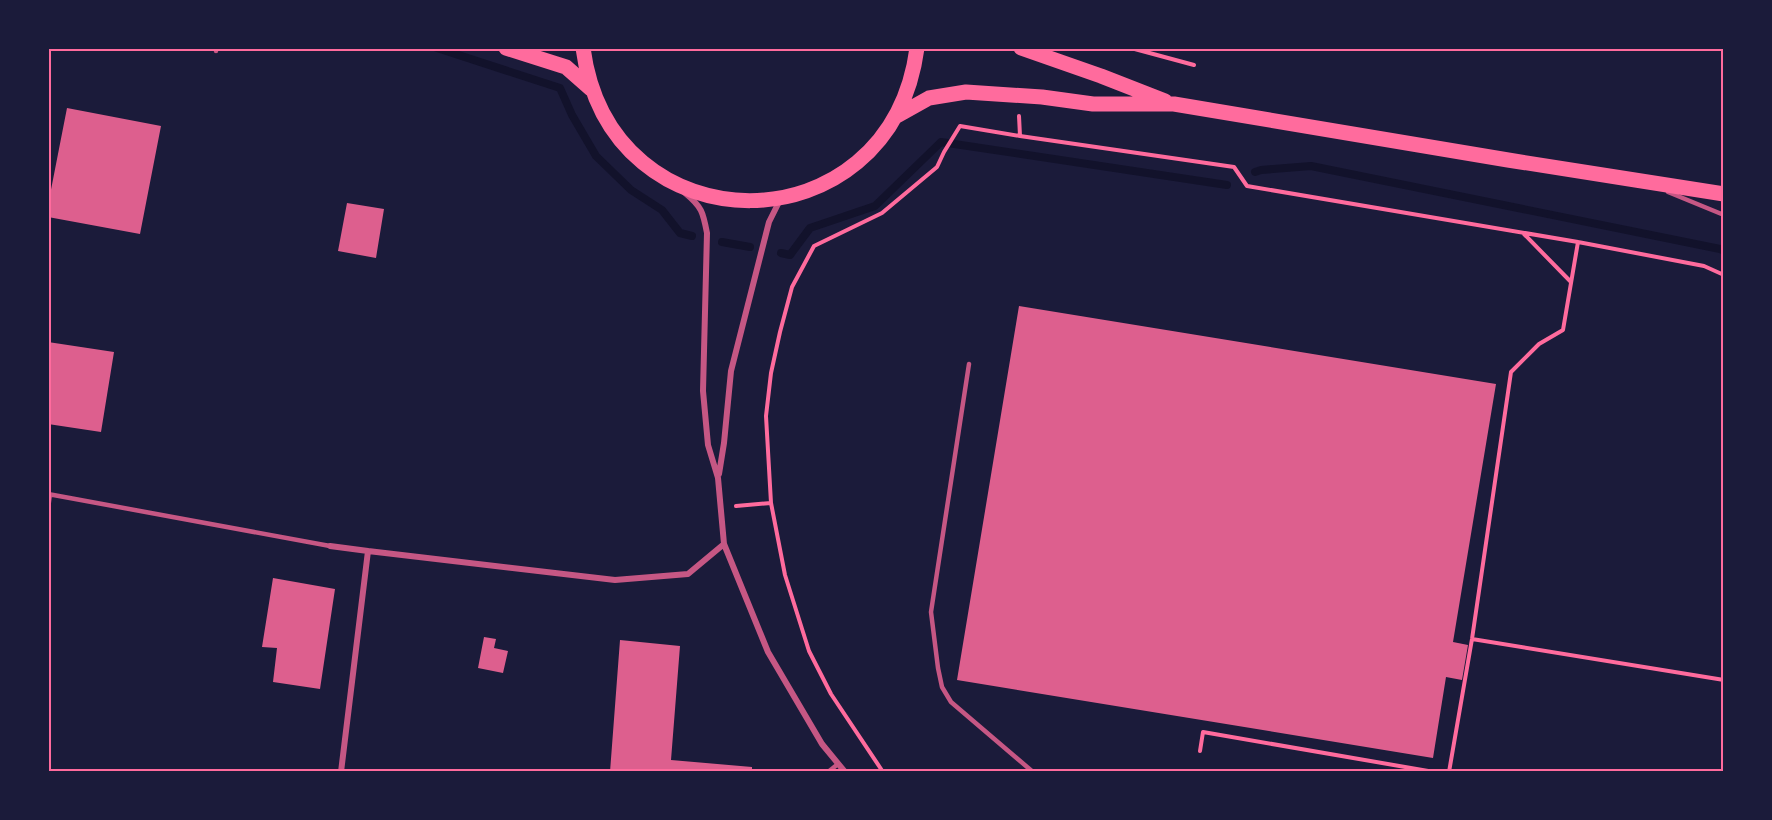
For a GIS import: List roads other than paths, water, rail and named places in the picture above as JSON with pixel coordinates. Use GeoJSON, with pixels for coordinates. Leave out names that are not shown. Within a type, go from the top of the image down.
{"type":"FeatureCollection","features":[{"type":"Feature","properties":{"kind":"main road"},"geometry":{"type":"LineString","coordinates":[[506,48],[566,67],[591,89]]}},
{"type":"Feature","properties":{"kind":"main road"},"geometry":{"type":"LineString","coordinates":[[583,48],[591,89],[601,112],[626,147],[652,170],[690,191],[726,200],[763,201],[816,188],[847,170],[874,146],[895,117],[910,82],[917,48]]}},
{"type":"Feature","properties":{"kind":"main road"},"geometry":{"type":"LineString","coordinates":[[1021,48],[1174,104]]}},
{"type":"Feature","properties":{"kind":"main road"},"geometry":{"type":"LineString","coordinates":[[895,117],[929,99],[966,92],[1042,97],[1093,104],[1174,104],[1724,194]]}},
{"type":"Feature","properties":{"kind":"street"},"geometry":{"type":"LineString","coordinates":[[674,183],[698,204],[704,216],[707,233],[703,391],[708,445],[718,478],[724,544],[768,652],[822,744],[845,772]]}},
{"type":"Feature","properties":{"kind":"street"},"geometry":{"type":"LineString","coordinates":[[718,478],[731,371],[769,222],[781,198]]}},
{"type":"Feature","properties":{"kind":"street"},"geometry":{"type":"LineString","coordinates":[[330,546],[615,580],[688,574],[724,544]]}},
{"type":"Feature","properties":{"kind":"street"},"geometry":{"type":"LineString","coordinates":[[341,772],[368,550]]}},
{"type":"Feature","properties":{"kind":"lane"},"geometry":{"type":"LineString","coordinates":[[1641,180],[1724,215]]}},
{"type":"Feature","properties":{"kind":"lane"},"geometry":{"type":"LineString","coordinates":[[969,364],[931,612],[938,668],[942,687],[951,702],[1033,772]]}},
{"type":"Feature","properties":{"kind":"lane"},"geometry":{"type":"LineString","coordinates":[[48,510],[49,494],[330,546]]}},
{"type":"Feature","properties":{"kind":"lane"},"geometry":{"type":"LineString","coordinates":[[828,772],[838,764]]}},
{"type":"Feature","properties":{"kind":"waterway"},"geometry":{"type":"LineString","coordinates":[[437,48],[560,88],[572,115],[596,156],[631,190],[662,210],[680,233],[692,236]]}},
{"type":"Feature","properties":{"kind":"waterway"},"geometry":{"type":"LineString","coordinates":[[781,253],[790,255],[810,228],[875,206],[941,142],[1227,185]]}},
{"type":"Feature","properties":{"kind":"waterway"},"geometry":{"type":"LineString","coordinates":[[1255,172],[1311,166],[1724,251]]}},
{"type":"Feature","properties":{"kind":"waterway"},"geometry":{"type":"LineString","coordinates":[[722,242],[750,247]]}}]}
